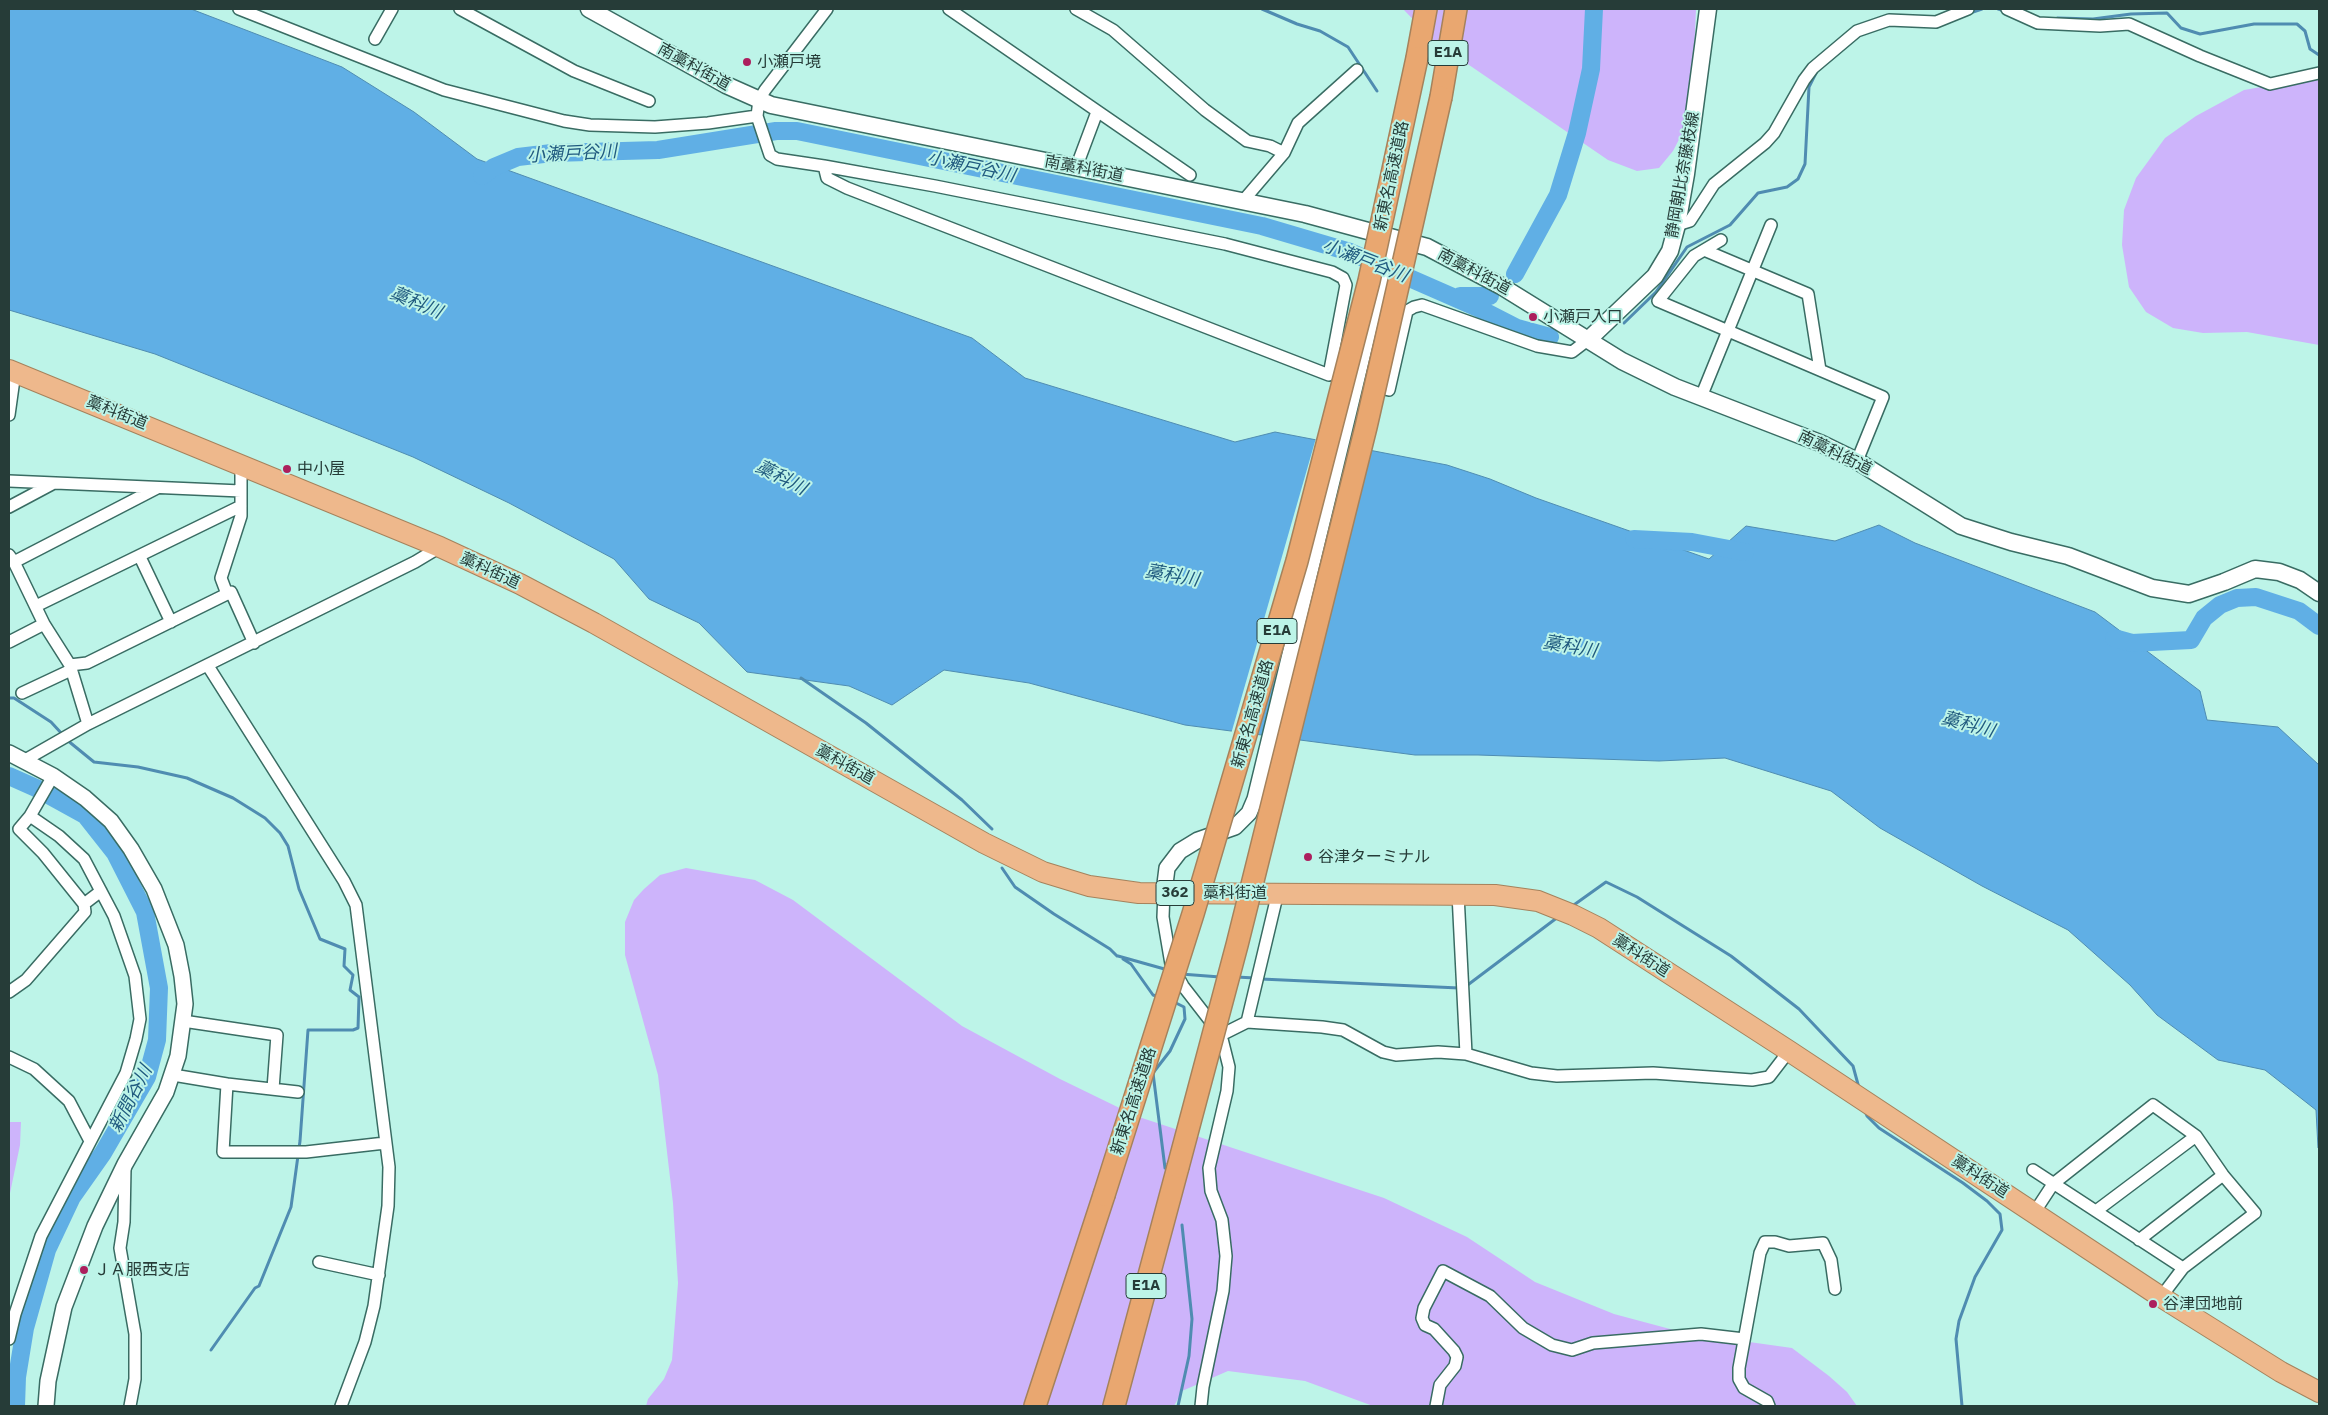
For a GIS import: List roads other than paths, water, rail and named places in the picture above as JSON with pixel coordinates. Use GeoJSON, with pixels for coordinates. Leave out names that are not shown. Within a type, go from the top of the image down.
{"type":"FeatureCollection","features":[{"type":"Feature","properties":{"kind":"highway","name":"新東名高速道路"},"geometry":{"type":"LineString","coordinates":[[1035,1406],[1196,905],[1300,552],[1367,290],[1426,9]]}},
{"type":"Feature","properties":{"kind":"highway","name":"新東名高速道路"},"geometry":{"type":"LineString","coordinates":[[1114,1406],[1242,926],[1364,436],[1440,97],[1456,9]]}},
{"type":"Feature","properties":{"kind":"highway","name":"藁科街道"},"geometry":{"type":"LineString","coordinates":[[12,371],[440,547],[520,584],[594,623],[984,843],[1034,868],[1068,880],[1111,890],[1139,893],[1278,892],[1495,895],[1538,901],[1573,915],[1599,928],[1789,1051],[2161,1298],[2281,1372],[2319,1392]]}},
{"type":"Feature","properties":{"kind":"main road","name":"静岡朝比奈藤枝線"},"geometry":{"type":"LineString","coordinates":[[1589,339],[1655,276],[1670,250],[1678,225],[1708,9]]}},
{"type":"Feature","properties":{"kind":"main road","name":"南藁科街道"},"geometry":{"type":"LineString","coordinates":[[599,11],[726,85],[758,108],[808,114],[1243,201],[1305,214],[1427,247],[1501,286],[1622,361],[1701,397],[1820,443],[1857,461],[1961,526],[2011,542],[2068,556],[2152,588],[2189,594],[2255,569],[2279,572],[2300,580],[2319,593]]}},
{"type":"Feature","properties":{"kind":"street"},"geometry":{"type":"LineString","coordinates":[[239,9],[444,90],[564,121],[598,126],[655,127],[708,123],[758,108]]}},
{"type":"Feature","properties":{"kind":"street"},"geometry":{"type":"LineString","coordinates":[[375,40],[392,9]]}},
{"type":"Feature","properties":{"kind":"street"},"geometry":{"type":"LineString","coordinates":[[460,9],[574,71],[649,101]]}},
{"type":"Feature","properties":{"kind":"street"},"geometry":{"type":"LineString","coordinates":[[827,9],[765,90],[758,108],[770,155],[777,159],[824,166],[1225,244],[1332,272],[1343,278],[1346,285],[1329,375]]}},
{"type":"Feature","properties":{"kind":"street"},"geometry":{"type":"LineString","coordinates":[[949,9],[1190,176]]}},
{"type":"Feature","properties":{"kind":"street"},"geometry":{"type":"LineString","coordinates":[[1076,9],[1113,30],[1206,110],[1247,142],[1270,146],[1284,153]]}},
{"type":"Feature","properties":{"kind":"street"},"geometry":{"type":"LineString","coordinates":[[1905,20],[1909,9]]}},
{"type":"Feature","properties":{"kind":"street"},"geometry":{"type":"LineString","coordinates":[[1678,225],[1690,221],[1714,184],[1766,143],[1774,133],[1804,80],[1823,58],[1857,31],[1889,20],[1936,22],[1968,9]]}},
{"type":"Feature","properties":{"kind":"street"},"geometry":{"type":"LineString","coordinates":[[2007,9],[2038,23],[2100,26],[2129,24],[2200,56],[2270,84],[2319,73]]}},
{"type":"Feature","properties":{"kind":"street"},"geometry":{"type":"LineString","coordinates":[[1243,201],[1284,153],[1298,123],[1357,70]]}},
{"type":"Feature","properties":{"kind":"street"},"geometry":{"type":"LineString","coordinates":[[1076,168],[1097,112]]}},
{"type":"Feature","properties":{"kind":"street"},"geometry":{"type":"LineString","coordinates":[[824,166],[827,178],[847,188],[1329,375],[1389,390],[1407,311],[1422,305],[1537,346],[1572,352],[1589,339]]}},
{"type":"Feature","properties":{"kind":"street"},"geometry":{"type":"LineString","coordinates":[[1701,397],[1771,225]]}},
{"type":"Feature","properties":{"kind":"street"},"geometry":{"type":"LineString","coordinates":[[1201,1406],[1203,1387],[1223,1291],[1226,1256],[1222,1220],[1211,1191],[1209,1168],[1227,1091],[1229,1067],[1222,1036],[1183,986],[1171,964],[1166,944],[1163,917],[1167,868],[1180,851],[1198,840],[1235,827],[1249,813],[1255,799],[1391,237]]}},
{"type":"Feature","properties":{"kind":"street"},"geometry":{"type":"LineString","coordinates":[[1721,240],[1694,256],[1658,301],[1883,397],[1857,461]]}},
{"type":"Feature","properties":{"kind":"street"},"geometry":{"type":"LineString","coordinates":[[1704,250],[1808,294],[1820,370]]}},
{"type":"Feature","properties":{"kind":"street"},"geometry":{"type":"LineString","coordinates":[[9,415],[12,371]]}},
{"type":"Feature","properties":{"kind":"street"},"geometry":{"type":"LineString","coordinates":[[227,594],[221,578],[241,516],[241,464]]}},
{"type":"Feature","properties":{"kind":"street"},"geometry":{"type":"LineString","coordinates":[[9,481],[241,491]]}},
{"type":"Feature","properties":{"kind":"street"},"geometry":{"type":"LineString","coordinates":[[9,507],[55,483]]}},
{"type":"Feature","properties":{"kind":"street"},"geometry":{"type":"LineString","coordinates":[[88,724],[71,667],[44,624],[12,558],[159,488]]}},
{"type":"Feature","properties":{"kind":"street"},"geometry":{"type":"LineString","coordinates":[[36,606],[140,557],[241,506]]}},
{"type":"Feature","properties":{"kind":"street"},"geometry":{"type":"LineString","coordinates":[[25,760],[88,724],[254,643],[415,562],[440,547]]}},
{"type":"Feature","properties":{"kind":"street"},"geometry":{"type":"LineString","coordinates":[[140,557],[171,622]]}},
{"type":"Feature","properties":{"kind":"street"},"geometry":{"type":"LineString","coordinates":[[22,693],[71,667],[87,663],[231,592],[254,643]]}},
{"type":"Feature","properties":{"kind":"street"},"geometry":{"type":"LineString","coordinates":[[9,642],[44,624]]}},
{"type":"Feature","properties":{"kind":"street"},"geometry":{"type":"LineString","coordinates":[[208,666],[344,881],[356,905],[389,1167],[388,1206],[379,1275],[365,1342],[341,1406]]}},
{"type":"Feature","properties":{"kind":"street"},"geometry":{"type":"LineString","coordinates":[[9,752],[53,776],[85,798],[111,821],[142,864],[176,945],[185,1004],[182,1038],[173,1075],[162,1102],[124,1164],[95,1226],[64,1307],[48,1381],[46,1406]]}},
{"type":"Feature","properties":{"kind":"street"},"geometry":{"type":"LineString","coordinates":[[9,992],[26,980],[85,912],[84,904],[43,853],[19,829],[30,816],[53,776]]}},
{"type":"Feature","properties":{"kind":"street"},"geometry":{"type":"LineString","coordinates":[[9,1339],[12,1313],[42,1236],[126,1073],[140,1019],[135,976],[114,916],[84,859],[59,836],[30,816]]}},
{"type":"Feature","properties":{"kind":"street"},"geometry":{"type":"LineString","coordinates":[[84,904],[101,891]]}},
{"type":"Feature","properties":{"kind":"street"},"geometry":{"type":"LineString","coordinates":[[1247,1022],[1278,892]]}},
{"type":"Feature","properties":{"kind":"street"},"geometry":{"type":"LineString","coordinates":[[1458,894],[1466,1054]]}},
{"type":"Feature","properties":{"kind":"street"},"geometry":{"type":"LineString","coordinates":[[184,1022],[276,1035],[273,1090]]}},
{"type":"Feature","properties":{"kind":"street"},"geometry":{"type":"LineString","coordinates":[[1222,1036],[1247,1022],[1343,1030],[1384,1052],[1396,1055],[1438,1052],[1466,1054],[1540,1074],[1557,1076],[1653,1073],[1752,1080],[1769,1077],[1789,1051]]}},
{"type":"Feature","properties":{"kind":"street"},"geometry":{"type":"LineString","coordinates":[[9,1057],[34,1069],[69,1102],[90,1141]]}},
{"type":"Feature","properties":{"kind":"street"},"geometry":{"type":"LineString","coordinates":[[173,1075],[227,1084],[298,1092]]}},
{"type":"Feature","properties":{"kind":"street"},"geometry":{"type":"LineString","coordinates":[[227,1084],[223,1152],[306,1152],[386,1143]]}},
{"type":"Feature","properties":{"kind":"street"},"geometry":{"type":"LineString","coordinates":[[2034,1213],[2053,1184],[2153,1105],[2196,1136],[2223,1175],[2255,1213],[2183,1268],[2161,1298]]}},
{"type":"Feature","properties":{"kind":"street"},"geometry":{"type":"LineString","coordinates":[[2096,1211],[2196,1136]]}},
{"type":"Feature","properties":{"kind":"street"},"geometry":{"type":"LineString","coordinates":[[124,1164],[124,1222],[120,1248],[135,1334],[135,1379],[130,1406]]}},
{"type":"Feature","properties":{"kind":"street"},"geometry":{"type":"LineString","coordinates":[[2033,1170],[2183,1268]]}},
{"type":"Feature","properties":{"kind":"street"},"geometry":{"type":"LineString","coordinates":[[2139,1240],[2223,1175]]}},
{"type":"Feature","properties":{"kind":"street"},"geometry":{"type":"LineString","coordinates":[[1769,1406],[1767,1401],[1744,1388],[1739,1379],[1744,1339],[1760,1253],[1765,1242],[1775,1242],[1789,1246],[1823,1243],[1831,1260],[1835,1289]]}},
{"type":"Feature","properties":{"kind":"street"},"geometry":{"type":"LineString","coordinates":[[319,1262],[379,1275]]}},
{"type":"Feature","properties":{"kind":"street"},"geometry":{"type":"LineString","coordinates":[[1436,1406],[1440,1385],[1456,1366],[1457,1357],[1434,1329],[1425,1325],[1422,1318],[1424,1308],[1443,1271],[1490,1296],[1523,1328],[1552,1345],[1572,1350],[1593,1343],[1702,1334],[1744,1339]]}},
{"type":"Feature","properties":{"kind":"water"},"geometry":{"type":"Polygon","coordinates":[[[9,9],[191,9],[342,67],[414,112],[477,159],[972,338],[1025,378],[1235,442],[1275,432],[1447,465],[1709,559],[1746,526],[1835,541],[1879,525],[1915,543],[2095,612],[2200,691],[2207,720],[2278,727],[2319,765],[2319,1149],[2316,1110],[2265,1070],[2218,1060],[2157,1015],[2130,985],[2068,930],[1982,886],[1880,828],[1831,791],[1725,758],[1659,761],[1478,755],[1415,755],[1185,725],[1029,683],[944,670],[892,705],[849,686],[747,672],[699,623],[649,599],[614,559],[509,503],[413,457],[155,354],[9,310],[9,9]]]}},
{"type":"Feature","properties":{"kind":"waterway"},"geometry":{"type":"LineString","coordinates":[[1262,9],[1297,24],[1320,31],[1348,47],[1377,91]]}},
{"type":"Feature","properties":{"kind":"waterway","name":"小瀬戸谷川"},"geometry":{"type":"LineString","coordinates":[[1515,274],[1558,195],[1577,133],[1591,69],[1594,9]]}},
{"type":"Feature","properties":{"kind":"waterway"},"geometry":{"type":"LineString","coordinates":[[1970,13],[1982,9]]}},
{"type":"Feature","properties":{"kind":"waterway"},"geometry":{"type":"LineString","coordinates":[[1998,9],[2005,11]]}},
{"type":"Feature","properties":{"kind":"waterway"},"geometry":{"type":"LineString","coordinates":[[2053,20],[2058,18],[2093,19],[2131,14],[2167,13],[2181,28],[2200,34],[2254,24],[2297,24],[2305,31],[2310,49],[2319,55]]}},
{"type":"Feature","properties":{"kind":"waterway"},"geometry":{"type":"LineString","coordinates":[[1624,323],[1656,292],[1687,247],[1730,225],[1758,193],[1787,187],[1798,179],[1805,164],[1809,87],[1816,73]]}},
{"type":"Feature","properties":{"kind":"waterway","name":"小瀬戸谷川"},"geometry":{"type":"LineString","coordinates":[[482,176],[494,167],[518,157],[552,153],[658,150],[776,131],[797,131],[1262,226],[1350,252],[1478,308],[1517,328],[1550,337]]}},
{"type":"Feature","properties":{"kind":"waterway","name":"小瀬戸谷川"},"geometry":{"type":"LineString","coordinates":[[1460,296],[1490,296]]}},
{"type":"Feature","properties":{"kind":"waterway","name":"藁科川"},"geometry":{"type":"LineString","coordinates":[[1634,539],[1692,542],[1745,552]]}},
{"type":"Feature","properties":{"kind":"waterway"},"geometry":{"type":"LineString","coordinates":[[2114,638],[2132,643],[2191,640],[2204,618],[2220,605],[2237,598],[2256,597],[2299,611],[2319,626]]}},
{"type":"Feature","properties":{"kind":"waterway"},"geometry":{"type":"LineString","coordinates":[[801,678],[866,723],[962,800],[992,829]]}},
{"type":"Feature","properties":{"kind":"waterway"},"geometry":{"type":"LineString","coordinates":[[9,698],[14,698],[51,722],[63,735]]}},
{"type":"Feature","properties":{"kind":"waterway"},"geometry":{"type":"LineString","coordinates":[[67,740],[94,762],[138,767],[187,778],[233,798],[265,818],[280,833],[288,846],[299,889],[320,939],[345,949],[344,966],[353,975],[350,990],[359,997],[358,1028],[353,1030],[308,1030],[300,1141],[291,1207],[259,1286],[255,1288],[211,1350]]}},
{"type":"Feature","properties":{"kind":"waterway","name":"新間谷川"},"geometry":{"type":"LineString","coordinates":[[9,776],[36,788],[85,815],[115,853],[145,912],[159,988],[157,1040],[147,1077],[103,1153],[72,1197],[47,1250],[25,1328],[17,1377],[16,1406]]}},
{"type":"Feature","properties":{"kind":"waterway"},"geometry":{"type":"LineString","coordinates":[[1002,868],[1015,887],[1110,949],[1117,956]]}},
{"type":"Feature","properties":{"kind":"waterway"},"geometry":{"type":"LineString","coordinates":[[1571,907],[1606,882],[1637,897],[1731,956],[1799,1009],[1853,1066],[1859,1088]]}},
{"type":"Feature","properties":{"kind":"waterway"},"geometry":{"type":"LineString","coordinates":[[1465,987],[1558,917]]}},
{"type":"Feature","properties":{"kind":"waterway"},"geometry":{"type":"LineString","coordinates":[[1118,956],[1168,970]]}},
{"type":"Feature","properties":{"kind":"waterway"},"geometry":{"type":"LineString","coordinates":[[1123,959],[1131,964],[1153,995],[1159,997]]}},
{"type":"Feature","properties":{"kind":"waterway"},"geometry":{"type":"LineString","coordinates":[[1181,974],[1220,977]]}},
{"type":"Feature","properties":{"kind":"waterway"},"geometry":{"type":"LineString","coordinates":[[1236,977],[1255,978]]}},
{"type":"Feature","properties":{"kind":"waterway"},"geometry":{"type":"LineString","coordinates":[[1261,979],[1459,988]]}},
{"type":"Feature","properties":{"kind":"waterway"},"geometry":{"type":"LineString","coordinates":[[1165,1168],[1153,1073],[1170,1051],[1185,1019],[1184,1007],[1172,1001]]}},
{"type":"Feature","properties":{"kind":"waterway"},"geometry":{"type":"LineString","coordinates":[[1865,1111],[1867,1116],[1879,1128],[1963,1183],[1987,1201],[2000,1214],[2002,1230],[1975,1277],[1959,1321],[1956,1339],[1962,1406]]}},
{"type":"Feature","properties":{"kind":"waterway"},"geometry":{"type":"LineString","coordinates":[[1178,1406],[1189,1356],[1192,1319],[1182,1225]]}},
{"type":"Feature","properties":{"kind":"place","name":"小瀬戸境"},"geometry":{"type":"Point","coordinates":[747,62]}},
{"type":"Feature","properties":{"kind":"place","name":"小瀬戸入口"},"geometry":{"type":"Point","coordinates":[1533,317]}},
{"type":"Feature","properties":{"kind":"place","name":"中小屋"},"geometry":{"type":"Point","coordinates":[287,469]}},
{"type":"Feature","properties":{"kind":"place","name":"谷津ターミナル"},"geometry":{"type":"Point","coordinates":[1308,857]}},
{"type":"Feature","properties":{"kind":"place","name":"ＪＡ服西支店"},"geometry":{"type":"Point","coordinates":[84,1270]}},
{"type":"Feature","properties":{"kind":"place","name":"谷津団地前"},"geometry":{"type":"Point","coordinates":[2153,1304]}}]}
